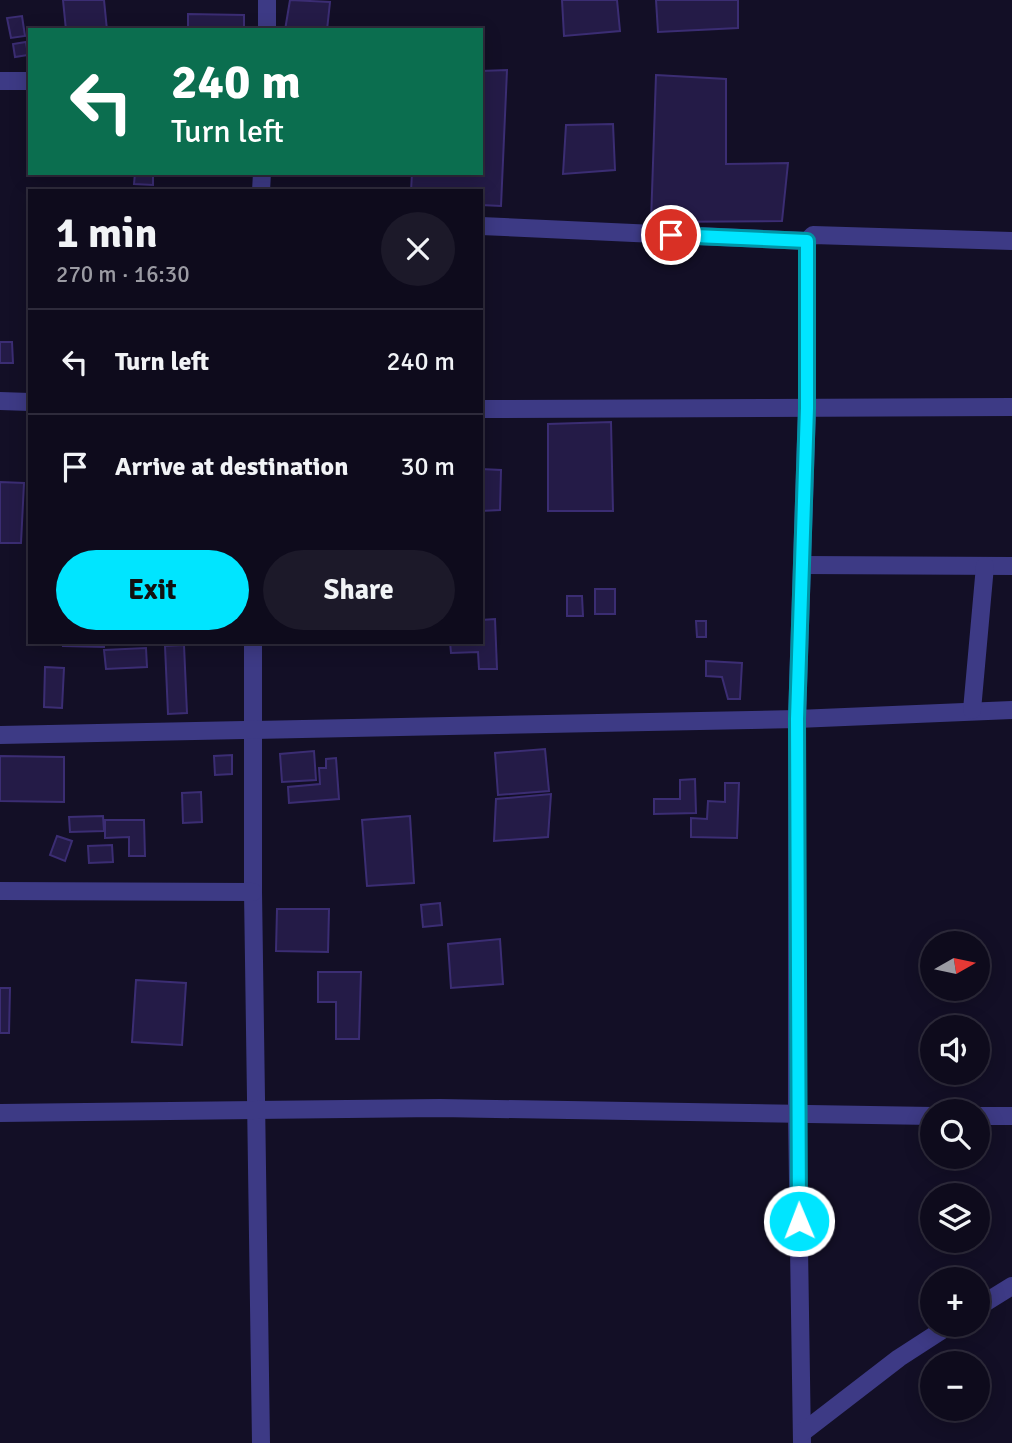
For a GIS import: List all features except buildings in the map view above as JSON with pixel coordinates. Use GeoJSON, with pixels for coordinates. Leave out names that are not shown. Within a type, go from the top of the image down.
{"type":"FeatureCollection","features":[{"type":"Feature","properties":{"kind":"street"},"geometry":{"type":"LineString","coordinates":[[267,0],[267,28]]}},
{"type":"Feature","properties":{"kind":"street"},"geometry":{"type":"LineString","coordinates":[[0,81],[28,81]]}},
{"type":"Feature","properties":{"kind":"street"},"geometry":{"type":"LineString","coordinates":[[483,226],[807,241]]}},
{"type":"Feature","properties":{"kind":"street"},"geometry":{"type":"LineString","coordinates":[[802,1437],[797,1116],[797,719],[807,408],[807,241],[813,234],[1012,241]]}},
{"type":"Feature","properties":{"kind":"street"},"geometry":{"type":"LineString","coordinates":[[0,401],[28,402]]}},
{"type":"Feature","properties":{"kind":"street"},"geometry":{"type":"LineString","coordinates":[[483,409],[1012,407]]}},
{"type":"Feature","properties":{"kind":"street"},"geometry":{"type":"LineString","coordinates":[[802,565],[1012,566]]}},
{"type":"Feature","properties":{"kind":"street"},"geometry":{"type":"LineString","coordinates":[[971,710],[985,566]]}},
{"type":"Feature","properties":{"kind":"street"},"geometry":{"type":"LineString","coordinates":[[253,644],[253,892],[261,1443]]}},
{"type":"Feature","properties":{"kind":"street"},"geometry":{"type":"LineString","coordinates":[[0,735],[797,719],[1012,710]]}},
{"type":"Feature","properties":{"kind":"street"},"geometry":{"type":"LineString","coordinates":[[0,891],[253,892]]}},
{"type":"Feature","properties":{"kind":"street"},"geometry":{"type":"LineString","coordinates":[[0,1113],[440,1108],[920,1116]]}},
{"type":"Feature","properties":{"kind":"street"},"geometry":{"type":"LineString","coordinates":[[990,1116],[1012,1116]]}},
{"type":"Feature","properties":{"kind":"street"},"geometry":{"type":"LineString","coordinates":[[990,1300],[1012,1286]]}},
{"type":"Feature","properties":{"kind":"street"},"geometry":{"type":"LineString","coordinates":[[802,1437],[899,1358],[931,1337]]}},
{"type":"Feature","properties":{"kind":"route"},"geometry":{"type":"LineString","coordinates":[[671,235],[807,241],[807,408],[797,719],[799,1221]]}}]}
